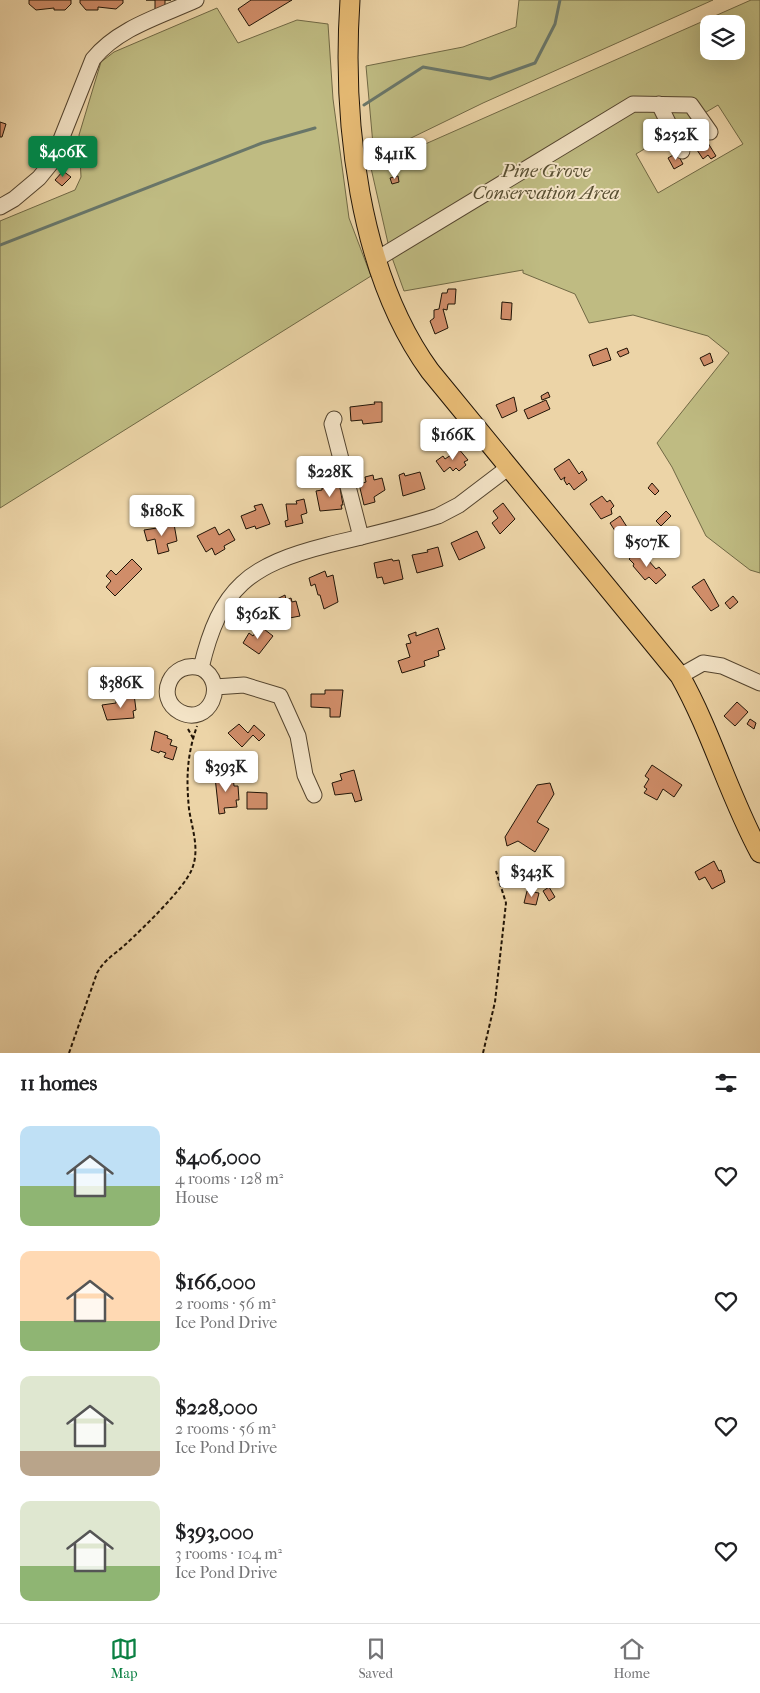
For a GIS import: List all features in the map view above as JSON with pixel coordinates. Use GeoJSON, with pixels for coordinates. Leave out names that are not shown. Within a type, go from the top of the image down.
{"type":"FeatureCollection","features":[{"type":"Feature","properties":{"kind":"main road"},"geometry":{"type":"LineString","coordinates":[[350,0],[348,53],[350,114],[360,188],[377,259],[394,310],[414,348],[680,676],[705,725],[741,817],[760,853]]}},
{"type":"Feature","properties":{"kind":"street"},"geometry":{"type":"LineString","coordinates":[[0,207],[26,188],[52,162],[93,59],[104,46],[132,28],[196,0]]}},
{"type":"Feature","properties":{"kind":"street"},"geometry":{"type":"LineString","coordinates":[[377,259],[633,104],[691,105],[710,132]]}},
{"type":"Feature","properties":{"kind":"street"},"geometry":{"type":"LineString","coordinates":[[658,104],[682,151]]}},
{"type":"Feature","properties":{"kind":"street"},"geometry":{"type":"LineString","coordinates":[[334,419],[332,424],[361,537]]}},
{"type":"Feature","properties":{"kind":"street"},"geometry":{"type":"LineString","coordinates":[[201,668],[207,642],[217,618],[231,596],[245,581],[270,563],[281,558],[438,516],[458,505],[509,466]]}},
{"type":"Feature","properties":{"kind":"street"},"geometry":{"type":"LineString","coordinates":[[680,676],[703,663],[722,666],[760,683]]}},
{"type":"Feature","properties":{"kind":"street"},"geometry":{"type":"LineString","coordinates":[[189,666],[201,668],[211,676],[216,687],[213,702],[202,712],[190,714],[179,711],[171,702],[167,691],[170,679],[178,670],[189,666]]}},
{"type":"Feature","properties":{"kind":"street"},"geometry":{"type":"LineString","coordinates":[[216,687],[244,685],[280,696],[296,730],[305,775],[314,796]]}},
{"type":"Feature","properties":{"kind":"path"},"geometry":{"type":"LineString","coordinates":[[69,1053],[97,973],[103,962],[126,944],[174,894],[192,870],[196,850],[189,808],[187,762],[202,712]]}},
{"type":"Feature","properties":{"kind":"path"},"geometry":{"type":"LineString","coordinates":[[188,729],[193,738]]}},
{"type":"Feature","properties":{"kind":"path"},"geometry":{"type":"LineString","coordinates":[[483,1053],[495,1002],[506,903],[496,872]]}},
{"type":"Feature","properties":{"kind":"green space"},"geometry":{"type":"Polygon","coordinates":[[[519,0],[713,0],[483,103],[374,156],[366,66],[463,47],[516,27],[519,0]]]}},
{"type":"Feature","properties":{"kind":"green space","name":"Pine Grove Conservation Area"},"geometry":{"type":"Polygon","coordinates":[[[751,0],[760,0],[760,573],[750,570],[706,536],[672,467],[657,443],[729,353],[708,336],[633,315],[589,323],[575,294],[523,273],[523,270],[404,291],[390,252],[371,168],[700,23],[700,60],[745,60],[745,15],[717,15],[751,0]],[[718,105],[636,154],[658,193],[743,144],[718,105]]]}},
{"type":"Feature","properties":{"kind":"green space"},"geometry":{"type":"Polygon","coordinates":[[[217,8],[238,43],[297,20],[328,24],[333,99],[349,218],[371,276],[0,508],[0,221],[75,190],[81,177],[79,135],[101,62],[114,52],[217,8]]]}},
{"type":"Feature","properties":{"kind":"building"},"geometry":{"type":"Polygon","coordinates":[[[29,0],[71,0],[71,4],[65,10],[54,10],[54,8],[36,10],[29,4],[29,0]]]}},
{"type":"Feature","properties":{"kind":"building"},"geometry":{"type":"Polygon","coordinates":[[[80,0],[123,0],[123,3],[116,9],[98,7],[98,10],[86,10],[80,3],[80,0]]]}},
{"type":"Feature","properties":{"kind":"building"},"geometry":{"type":"Polygon","coordinates":[[[155,0],[165,0],[165,10],[155,11],[155,0]]]}},
{"type":"Feature","properties":{"kind":"building"},"geometry":{"type":"Polygon","coordinates":[[[251,0],[292,0],[249,26],[238,9],[251,0]]]}},
{"type":"Feature","properties":{"kind":"building"},"geometry":{"type":"Polygon","coordinates":[[[0,122],[6,124],[2,137],[0,137],[0,122]]]}},
{"type":"Feature","properties":{"kind":"building"},"geometry":{"type":"Polygon","coordinates":[[[708,143],[716,156],[711,159],[708,155],[703,159],[697,150],[708,143]]]}},
{"type":"Feature","properties":{"kind":"building"},"geometry":{"type":"Polygon","coordinates":[[[677,153],[683,164],[674,169],[668,158],[677,153]]]}},
{"type":"Feature","properties":{"kind":"building"},"geometry":{"type":"Polygon","coordinates":[[[63,171],[71,177],[62,186],[55,180],[63,171]]]}},
{"type":"Feature","properties":{"kind":"building"},"geometry":{"type":"Polygon","coordinates":[[[398,176],[399,182],[392,184],[390,178],[398,176]]]}},
{"type":"Feature","properties":{"kind":"building"},"geometry":{"type":"Polygon","coordinates":[[[448,289],[456,289],[455,304],[448,304],[447,310],[443,309],[448,328],[435,334],[430,321],[434,318],[434,310],[439,309],[442,293],[447,293],[448,289]]]}},
{"type":"Feature","properties":{"kind":"building"},"geometry":{"type":"Polygon","coordinates":[[[502,302],[512,303],[511,320],[501,319],[502,302]]]}},
{"type":"Feature","properties":{"kind":"building"},"geometry":{"type":"Polygon","coordinates":[[[607,348],[611,360],[593,366],[589,355],[607,348]]]}},
{"type":"Feature","properties":{"kind":"building"},"geometry":{"type":"Polygon","coordinates":[[[627,348],[629,353],[620,357],[617,352],[627,348]]]}},
{"type":"Feature","properties":{"kind":"building"},"geometry":{"type":"Polygon","coordinates":[[[710,353],[713,362],[704,366],[700,358],[710,353]]]}},
{"type":"Feature","properties":{"kind":"building"},"geometry":{"type":"Polygon","coordinates":[[[548,392],[550,397],[542,400],[541,396],[548,392]]]}},
{"type":"Feature","properties":{"kind":"building"},"geometry":{"type":"Polygon","coordinates":[[[514,397],[517,411],[502,418],[496,405],[514,397]]]}},
{"type":"Feature","properties":{"kind":"building"},"geometry":{"type":"Polygon","coordinates":[[[546,400],[550,409],[528,419],[524,410],[546,400]]]}},
{"type":"Feature","properties":{"kind":"building"},"geometry":{"type":"Polygon","coordinates":[[[374,402],[382,402],[382,422],[363,424],[362,420],[351,421],[350,407],[375,404],[374,402]]]}},
{"type":"Feature","properties":{"kind":"building"},"geometry":{"type":"Polygon","coordinates":[[[458,448],[468,460],[464,462],[466,465],[459,471],[456,468],[453,471],[450,467],[444,472],[436,461],[443,456],[445,459],[451,455],[449,453],[458,448]]]}},
{"type":"Feature","properties":{"kind":"building"},"geometry":{"type":"Polygon","coordinates":[[[569,459],[579,474],[582,471],[587,480],[574,490],[569,483],[567,485],[564,480],[565,477],[561,480],[554,469],[569,459]]]}},
{"type":"Feature","properties":{"kind":"building"},"geometry":{"type":"Polygon","coordinates":[[[420,472],[425,489],[403,496],[399,475],[404,473],[405,476],[420,472]]]}},
{"type":"Feature","properties":{"kind":"building"},"geometry":{"type":"Polygon","coordinates":[[[373,475],[374,480],[382,478],[385,490],[374,497],[375,502],[364,505],[359,484],[366,482],[365,477],[373,475]]]}},
{"type":"Feature","properties":{"kind":"building"},"geometry":{"type":"Polygon","coordinates":[[[339,482],[342,509],[320,511],[316,491],[328,487],[327,485],[339,482]]]}},
{"type":"Feature","properties":{"kind":"building"},"geometry":{"type":"Polygon","coordinates":[[[652,483],[659,491],[655,495],[648,488],[652,483]]]}},
{"type":"Feature","properties":{"kind":"building"},"geometry":{"type":"Polygon","coordinates":[[[602,496],[607,502],[610,500],[614,506],[611,509],[612,514],[601,519],[590,504],[602,496]]]}},
{"type":"Feature","properties":{"kind":"building"},"geometry":{"type":"Polygon","coordinates":[[[304,499],[307,513],[301,515],[303,523],[286,527],[285,521],[288,520],[286,504],[297,504],[296,501],[304,499]]]}},
{"type":"Feature","properties":{"kind":"building"},"geometry":{"type":"Polygon","coordinates":[[[503,503],[515,519],[500,534],[492,523],[498,518],[493,511],[503,503]]]}},
{"type":"Feature","properties":{"kind":"building"},"geometry":{"type":"Polygon","coordinates":[[[262,504],[270,524],[256,529],[255,526],[246,529],[241,516],[256,510],[254,506],[262,504]]]}},
{"type":"Feature","properties":{"kind":"building"},"geometry":{"type":"Polygon","coordinates":[[[666,511],[671,516],[661,526],[656,521],[666,511]]]}},
{"type":"Feature","properties":{"kind":"building"},"geometry":{"type":"Polygon","coordinates":[[[620,516],[627,527],[617,534],[610,523],[620,516]]]}},
{"type":"Feature","properties":{"kind":"building"},"geometry":{"type":"Polygon","coordinates":[[[162,523],[163,526],[174,524],[177,541],[167,544],[169,551],[158,554],[155,539],[147,541],[144,530],[157,528],[156,525],[162,523]]]}},
{"type":"Feature","properties":{"kind":"building"},"geometry":{"type":"Polygon","coordinates":[[[215,527],[219,535],[229,529],[235,540],[224,546],[225,549],[215,555],[212,548],[206,552],[197,536],[215,527]]]}},
{"type":"Feature","properties":{"kind":"building"},"geometry":{"type":"Polygon","coordinates":[[[477,531],[485,548],[459,560],[451,543],[477,531]]]}},
{"type":"Feature","properties":{"kind":"building"},"geometry":{"type":"Polygon","coordinates":[[[438,547],[443,566],[417,573],[412,555],[428,552],[427,550],[438,547]]]}},
{"type":"Feature","properties":{"kind":"building"},"geometry":{"type":"Polygon","coordinates":[[[639,550],[656,569],[659,567],[666,575],[656,584],[649,577],[645,580],[629,559],[639,550]]]}},
{"type":"Feature","properties":{"kind":"building"},"geometry":{"type":"Polygon","coordinates":[[[132,559],[142,569],[115,596],[106,587],[111,581],[106,576],[111,570],[116,575],[132,559]]]}},
{"type":"Feature","properties":{"kind":"building"},"geometry":{"type":"Polygon","coordinates":[[[392,559],[393,561],[399,560],[403,579],[384,584],[382,577],[377,578],[374,563],[392,559]]]}},
{"type":"Feature","properties":{"kind":"building"},"geometry":{"type":"Polygon","coordinates":[[[325,571],[327,577],[333,575],[338,602],[324,609],[315,584],[311,586],[309,578],[325,571]]]}},
{"type":"Feature","properties":{"kind":"building"},"geometry":{"type":"Polygon","coordinates":[[[704,579],[719,606],[711,611],[692,587],[704,579]]]}},
{"type":"Feature","properties":{"kind":"building"},"geometry":{"type":"Polygon","coordinates":[[[285,595],[286,600],[291,598],[292,602],[296,601],[300,616],[279,620],[273,601],[285,595]]]}},
{"type":"Feature","properties":{"kind":"building"},"geometry":{"type":"Polygon","coordinates":[[[733,596],[738,602],[730,609],[725,603],[733,596]]]}},
{"type":"Feature","properties":{"kind":"building"},"geometry":{"type":"Polygon","coordinates":[[[260,626],[273,636],[259,654],[243,643],[249,633],[253,636],[260,626]]]}},
{"type":"Feature","properties":{"kind":"building"},"geometry":{"type":"Polygon","coordinates":[[[438,628],[445,649],[438,651],[439,656],[424,661],[425,666],[402,673],[398,661],[410,657],[406,644],[411,643],[408,635],[416,632],[416,636],[438,628]]]}},
{"type":"Feature","properties":{"kind":"building"},"geometry":{"type":"Polygon","coordinates":[[[325,690],[343,690],[340,717],[330,717],[330,708],[311,707],[311,694],[325,694],[325,690]]]}},
{"type":"Feature","properties":{"kind":"building"},"geometry":{"type":"Polygon","coordinates":[[[134,694],[136,710],[133,711],[134,718],[107,720],[102,705],[116,703],[116,700],[127,698],[127,695],[134,694]]]}},
{"type":"Feature","properties":{"kind":"building"},"geometry":{"type":"Polygon","coordinates":[[[737,702],[748,712],[735,726],[724,716],[737,702]]]}},
{"type":"Feature","properties":{"kind":"building"},"geometry":{"type":"Polygon","coordinates":[[[750,719],[756,723],[754,729],[747,724],[750,719]]]}},
{"type":"Feature","properties":{"kind":"building"},"geometry":{"type":"Polygon","coordinates":[[[239,724],[248,733],[254,725],[265,735],[259,741],[253,735],[242,747],[228,733],[239,724]]]}},
{"type":"Feature","properties":{"kind":"building"},"geometry":{"type":"Polygon","coordinates":[[[155,731],[168,736],[167,738],[172,740],[170,745],[177,747],[173,760],[164,757],[166,753],[151,750],[155,731]]]}},
{"type":"Feature","properties":{"kind":"building"},"geometry":{"type":"Polygon","coordinates":[[[652,765],[682,785],[674,797],[663,789],[657,800],[644,793],[647,789],[644,787],[649,779],[645,776],[652,765]]]}},
{"type":"Feature","properties":{"kind":"building"},"geometry":{"type":"Polygon","coordinates":[[[354,770],[362,800],[355,802],[352,793],[335,795],[332,783],[342,780],[340,774],[354,770]]]}},
{"type":"Feature","properties":{"kind":"building"},"geometry":{"type":"Polygon","coordinates":[[[233,775],[234,786],[238,786],[239,800],[236,800],[237,807],[224,808],[225,813],[219,814],[215,777],[233,775]]]}},
{"type":"Feature","properties":{"kind":"building"},"geometry":{"type":"Polygon","coordinates":[[[550,783],[554,794],[537,822],[549,829],[535,852],[518,841],[507,846],[505,837],[537,785],[550,783]]]}},
{"type":"Feature","properties":{"kind":"building"},"geometry":{"type":"Polygon","coordinates":[[[247,792],[267,793],[267,809],[247,809],[247,792]]]}},
{"type":"Feature","properties":{"kind":"building"},"geometry":{"type":"Polygon","coordinates":[[[714,861],[719,871],[721,870],[725,882],[712,889],[705,877],[699,880],[695,872],[714,861]]]}},
{"type":"Feature","properties":{"kind":"building"},"geometry":{"type":"Polygon","coordinates":[[[549,887],[555,897],[549,901],[543,891],[549,887]]]}},
{"type":"Feature","properties":{"kind":"building"},"geometry":{"type":"Polygon","coordinates":[[[527,891],[539,893],[536,905],[524,903],[527,891]]]}},
{"type":"Feature","properties":{"kind":"waterway"},"geometry":{"type":"LineString","coordinates":[[364,105],[423,67],[490,79],[535,63],[555,24],[560,0]]}},
{"type":"Feature","properties":{"kind":"waterway"},"geometry":{"type":"LineString","coordinates":[[0,245],[262,143],[315,128]]}}]}
